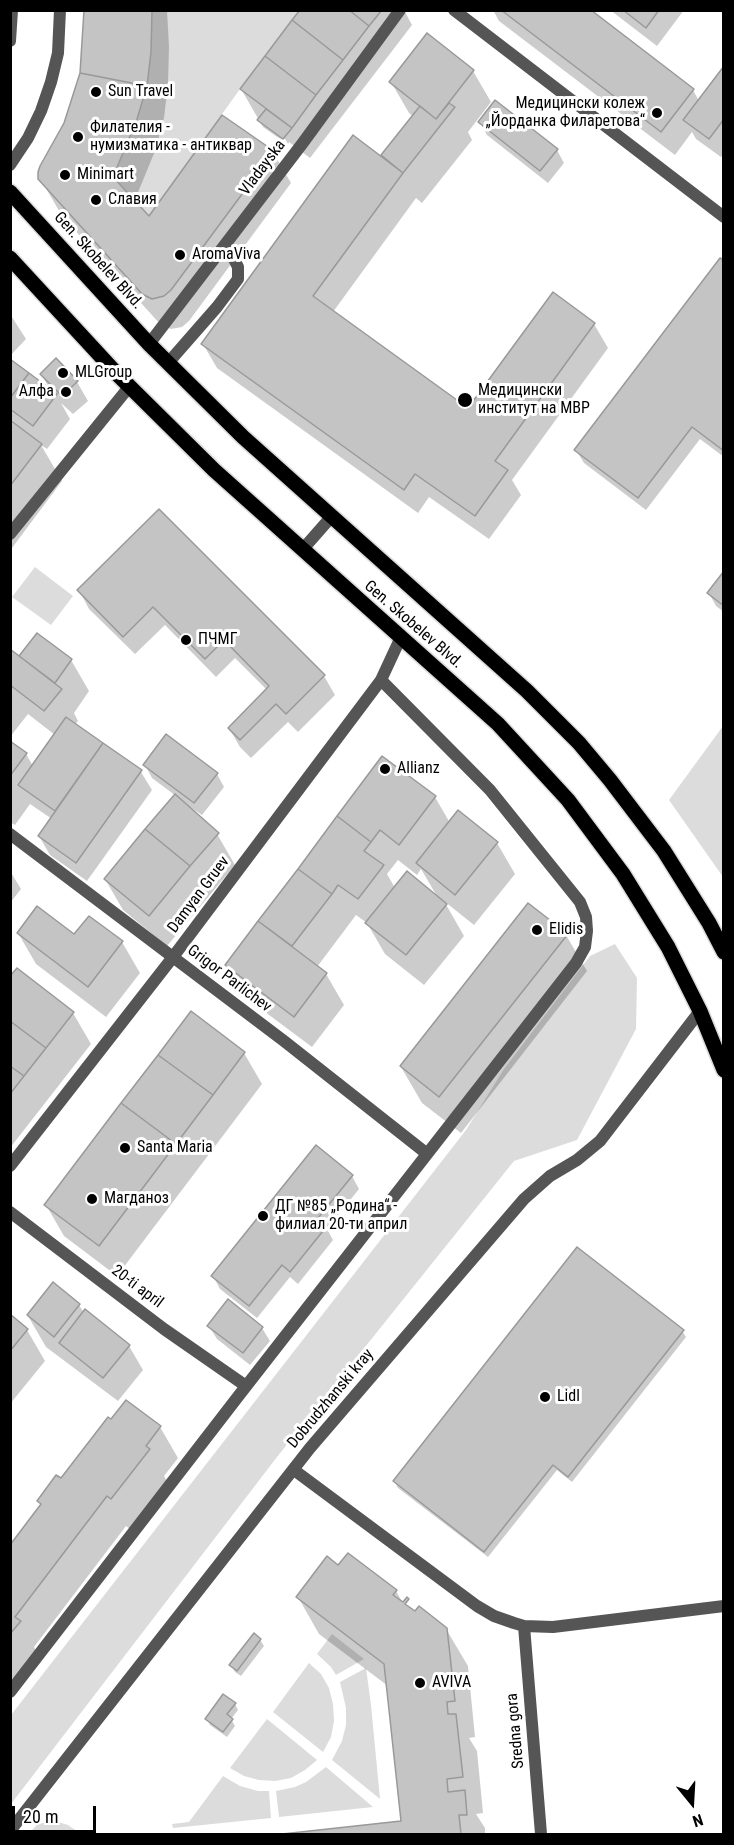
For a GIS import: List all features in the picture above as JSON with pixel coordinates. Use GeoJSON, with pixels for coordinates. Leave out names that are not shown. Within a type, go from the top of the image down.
{"type":"FeatureCollection","features":[{"type":"Feature","properties":{"kind":"main road","name":"Gen. Skobelev Blvd."},"geometry":{"type":"LineString","coordinates":[[10,192],[149,344],[243,437],[527,691],[579,743],[664,851],[709,923],[723,952]]}},
{"type":"Feature","properties":{"kind":"main road","name":"Gen. Skobelev Blvd."},"geometry":{"type":"LineString","coordinates":[[10,258],[129,387],[214,470],[498,724],[568,800],[623,874],[668,947],[700,1011],[723,1070]]}},
{"type":"Feature","properties":{"kind":"street"},"geometry":{"type":"LineString","coordinates":[[10,41],[12,10]]}},
{"type":"Feature","properties":{"kind":"street"},"geometry":{"type":"LineString","coordinates":[[10,165],[37,120],[51,82],[58,53],[60,10]]}},
{"type":"Feature","properties":{"kind":"street","name":"Vladayska"},"geometry":{"type":"LineString","coordinates":[[149,344],[400,10]]}},
{"type":"Feature","properties":{"kind":"street"},"geometry":{"type":"LineString","coordinates":[[454,10],[723,217]]}},
{"type":"Feature","properties":{"kind":"street"},"geometry":{"type":"LineString","coordinates":[[168,363],[238,279],[238,267],[234,259],[223,248]]}},
{"type":"Feature","properties":{"kind":"street"},"geometry":{"type":"LineString","coordinates":[[10,534],[129,387]]}},
{"type":"Feature","properties":{"kind":"street"},"geometry":{"type":"LineString","coordinates":[[303,549],[332,516]]}},
{"type":"Feature","properties":{"kind":"street","name":"Damyan Gruev"},"geometry":{"type":"LineString","coordinates":[[10,1166],[173,957],[381,680],[401,637]]}},
{"type":"Feature","properties":{"kind":"street"},"geometry":{"type":"LineString","coordinates":[[10,1692],[426,1153],[576,963],[585,947],[586,917],[580,902],[490,790],[381,680]]}},
{"type":"Feature","properties":{"kind":"street","name":"Grigor Parlichev"},"geometry":{"type":"LineString","coordinates":[[10,834],[284,1041],[426,1153]]}},
{"type":"Feature","properties":{"kind":"street","name":"Dobrudzhanski kray"},"geometry":{"type":"LineString","coordinates":[[10,1831],[310,1448],[524,1199],[550,1176],[577,1160],[600,1141],[700,1011]]}},
{"type":"Feature","properties":{"kind":"street","name":"20-ti april"},"geometry":{"type":"LineString","coordinates":[[10,1212],[164,1329],[246,1386]]}},
{"type":"Feature","properties":{"kind":"street"},"geometry":{"type":"LineString","coordinates":[[294,1470],[477,1606],[494,1616],[524,1626],[553,1627],[723,1606]]}},
{"type":"Feature","properties":{"kind":"street","name":"Sredna gora"},"geometry":{"type":"LineString","coordinates":[[524,1626],[541,1834]]}},
{"type":"Feature","properties":{"kind":"shaded area"},"geometry":{"type":"Polygon","coordinates":[[[152,11],[300,11],[240,89],[149,216],[113,177],[137,119],[147,86],[152,11]]]}},
{"type":"Feature","properties":{"kind":"shaded area"},"geometry":{"type":"Polygon","coordinates":[[[35,567],[73,596],[51,625],[12,597],[35,567]]]}},
{"type":"Feature","properties":{"kind":"shaded area"},"geometry":{"type":"Polygon","coordinates":[[[723,726],[723,877],[669,800],[723,726]]]}},
{"type":"Feature","properties":{"kind":"shaded area"},"geometry":{"type":"Polygon","coordinates":[[[615,944],[637,978],[636,1029],[577,1140],[514,1161],[277,1457],[11,1804],[11,1715],[466,1130],[504,1069],[590,956],[615,944]]]}},
{"type":"Feature","properties":{"kind":"shaded area"},"geometry":{"type":"Polygon","coordinates":[[[332,1634],[364,1659],[336,1675],[317,1654],[332,1634]]]}},
{"type":"Feature","properties":{"kind":"shaded area"},"geometry":{"type":"Polygon","coordinates":[[[309,1663],[321,1674],[329,1688],[333,1704],[334,1721],[331,1737],[323,1752],[273,1712],[309,1663]]]}},
{"type":"Feature","properties":{"kind":"shaded area"},"geometry":{"type":"Polygon","coordinates":[[[366,1668],[380,1799],[332,1760],[342,1741],[346,1725],[346,1708],[340,1682],[366,1668]]]}},
{"type":"Feature","properties":{"kind":"shaded area"},"geometry":{"type":"Polygon","coordinates":[[[267,1719],[317,1760],[291,1778],[275,1781],[244,1776],[230,1768],[267,1719]]]}},
{"type":"Feature","properties":{"kind":"shaded area"},"geometry":{"type":"Polygon","coordinates":[[[326,1767],[373,1807],[279,1817],[276,1791],[306,1782],[326,1767]]]}},
{"type":"Feature","properties":{"kind":"shaded area"},"geometry":{"type":"Polygon","coordinates":[[[223,1776],[240,1786],[258,1791],[269,1791],[271,1818],[173,1828],[172,1824],[189,1822],[223,1776]]]}},
{"type":"Feature","properties":{"kind":"shaded area"},"geometry":{"type":"Polygon","coordinates":[[[51,1820],[68,1825],[81,1834],[28,1834],[37,1825],[51,1820]]]}},
{"type":"Feature","properties":{"kind":"building"},"geometry":{"type":"Polygon","coordinates":[[[84,10],[152,10],[147,86],[80,73],[84,10]]]}},
{"type":"Feature","properties":{"kind":"building"},"geometry":{"type":"Polygon","coordinates":[[[300,10],[349,10],[369,26],[343,60],[292,20],[300,10]]]}},
{"type":"Feature","properties":{"kind":"building"},"geometry":{"type":"Polygon","coordinates":[[[349,10],[382,10],[369,26],[349,10]]]}},
{"type":"Feature","properties":{"kind":"building"},"geometry":{"type":"Polygon","coordinates":[[[501,10],[591,10],[694,89],[661,132],[501,10]]]}},
{"type":"Feature","properties":{"kind":"building"},"geometry":{"type":"Polygon","coordinates":[[[623,10],[659,10],[646,28],[623,10]]]}},
{"type":"Feature","properties":{"kind":"building"},"geometry":{"type":"Polygon","coordinates":[[[292,20],[343,60],[316,95],[265,56],[292,20]]]}},
{"type":"Feature","properties":{"kind":"building"},"geometry":{"type":"Polygon","coordinates":[[[427,33],[474,70],[436,119],[389,82],[427,33]]]}},
{"type":"Feature","properties":{"kind":"building"},"geometry":{"type":"Polygon","coordinates":[[[265,56],[316,95],[292,128],[240,89],[265,56]]]}},
{"type":"Feature","properties":{"kind":"building"},"geometry":{"type":"Polygon","coordinates":[[[724,66],[724,119],[709,139],[683,120],[724,66]]]}},
{"type":"Feature","properties":{"kind":"building","name":"Славия"},"geometry":{"type":"Polygon","coordinates":[[[80,73],[147,86],[137,119],[113,177],[149,216],[222,115],[274,151],[171,290],[164,296],[152,299],[142,294],[38,179],[40,166],[64,123],[80,73]]]}},
{"type":"Feature","properties":{"kind":"building"},"geometry":{"type":"Polygon","coordinates":[[[495,100],[558,149],[540,171],[478,122],[495,100]]]}},
{"type":"Feature","properties":{"kind":"building"},"geometry":{"type":"Polygon","coordinates":[[[449,103],[455,107],[403,173],[381,155],[420,106],[436,119],[449,103]]]}},
{"type":"Feature","properties":{"kind":"building"},"geometry":{"type":"Polygon","coordinates":[[[266,109],[292,128],[283,139],[257,120],[266,109]]]}},
{"type":"Feature","properties":{"kind":"building"},"geometry":{"type":"Polygon","coordinates":[[[353,135],[403,173],[313,296],[468,408],[553,292],[595,323],[495,461],[508,470],[475,516],[415,474],[404,490],[201,344],[353,135]]]}},
{"type":"Feature","properties":{"kind":"building"},"geometry":{"type":"Polygon","coordinates":[[[720,258],[724,260],[724,451],[692,427],[638,498],[574,450],[720,258]]]}},
{"type":"Feature","properties":{"kind":"building"},"geometry":{"type":"Polygon","coordinates":[[[56,358],[78,381],[62,396],[40,374],[56,358]]]}},
{"type":"Feature","properties":{"kind":"building"},"geometry":{"type":"Polygon","coordinates":[[[10,359],[29,373],[10,398],[10,359]]]}},
{"type":"Feature","properties":{"kind":"building"},"geometry":{"type":"Polygon","coordinates":[[[29,373],[57,394],[33,426],[10,409],[10,398],[29,373]]]}},
{"type":"Feature","properties":{"kind":"building"},"geometry":{"type":"Polygon","coordinates":[[[10,420],[42,444],[10,486],[10,420]]]}},
{"type":"Feature","properties":{"kind":"building"},"geometry":{"type":"Polygon","coordinates":[[[159,509],[325,675],[286,714],[276,704],[240,740],[228,728],[269,686],[224,640],[205,659],[153,607],[123,637],[77,590],[159,509]]]}},
{"type":"Feature","properties":{"kind":"building"},"geometry":{"type":"Polygon","coordinates":[[[724,571],[724,606],[707,593],[724,571]]]}},
{"type":"Feature","properties":{"kind":"building"},"geometry":{"type":"Polygon","coordinates":[[[37,633],[72,659],[55,683],[19,656],[37,633]]]}},
{"type":"Feature","properties":{"kind":"building"},"geometry":{"type":"Polygon","coordinates":[[[10,649],[62,689],[44,711],[10,685],[10,649]]]}},
{"type":"Feature","properties":{"kind":"building"},"geometry":{"type":"Polygon","coordinates":[[[66,717],[103,743],[55,811],[18,785],[66,717]]]}},
{"type":"Feature","properties":{"kind":"building"},"geometry":{"type":"Polygon","coordinates":[[[166,734],[218,773],[194,803],[143,765],[166,734]]]}},
{"type":"Feature","properties":{"kind":"building"},"geometry":{"type":"Polygon","coordinates":[[[10,741],[27,753],[10,776],[10,741]]]}},
{"type":"Feature","properties":{"kind":"building"},"geometry":{"type":"Polygon","coordinates":[[[103,743],[142,770],[76,863],[38,836],[103,743]]]}},
{"type":"Feature","properties":{"kind":"building"},"geometry":{"type":"Polygon","coordinates":[[[382,756],[436,796],[399,845],[380,830],[371,842],[337,816],[382,756]]]}},
{"type":"Feature","properties":{"kind":"building"},"geometry":{"type":"Polygon","coordinates":[[[175,794],[219,833],[190,866],[145,829],[175,794]]]}},
{"type":"Feature","properties":{"kind":"building"},"geometry":{"type":"Polygon","coordinates":[[[458,810],[498,842],[455,895],[416,863],[458,810]]]}},
{"type":"Feature","properties":{"kind":"building"},"geometry":{"type":"Polygon","coordinates":[[[337,816],[371,842],[364,851],[384,865],[358,899],[338,885],[332,894],[298,869],[337,816]]]}},
{"type":"Feature","properties":{"kind":"building"},"geometry":{"type":"Polygon","coordinates":[[[145,829],[190,866],[149,916],[104,879],[145,829]]]}},
{"type":"Feature","properties":{"kind":"building"},"geometry":{"type":"Polygon","coordinates":[[[298,869],[332,894],[292,946],[258,921],[298,869]]]}},
{"type":"Feature","properties":{"kind":"building"},"geometry":{"type":"Polygon","coordinates":[[[407,871],[447,904],[406,955],[365,923],[407,871]]]}},
{"type":"Feature","properties":{"kind":"building"},"geometry":{"type":"Polygon","coordinates":[[[528,903],[568,934],[439,1097],[400,1066],[528,903]]]}},
{"type":"Feature","properties":{"kind":"building"},"geometry":{"type":"Polygon","coordinates":[[[37,906],[74,934],[89,916],[123,941],[88,987],[17,933],[37,906]]]}},
{"type":"Feature","properties":{"kind":"building"},"geometry":{"type":"Polygon","coordinates":[[[258,921],[327,973],[294,1017],[225,965],[258,921]]]}},
{"type":"Feature","properties":{"kind":"building"},"geometry":{"type":"Polygon","coordinates":[[[17,968],[74,1012],[46,1048],[10,1021],[10,976],[17,968]]]}},
{"type":"Feature","properties":{"kind":"building"},"geometry":{"type":"Polygon","coordinates":[[[191,1011],[245,1052],[213,1095],[158,1055],[191,1011]]]}},
{"type":"Feature","properties":{"kind":"building"},"geometry":{"type":"Polygon","coordinates":[[[10,1021],[46,1048],[24,1076],[10,1066],[10,1021]]]}},
{"type":"Feature","properties":{"kind":"building"},"geometry":{"type":"Polygon","coordinates":[[[158,1055],[213,1095],[176,1144],[121,1103],[158,1055]]]}},
{"type":"Feature","properties":{"kind":"building"},"geometry":{"type":"Polygon","coordinates":[[[10,1066],[24,1076],[10,1094],[10,1066]]]}},
{"type":"Feature","properties":{"kind":"building"},"geometry":{"type":"Polygon","coordinates":[[[121,1103],[176,1144],[99,1246],[44,1205],[121,1103]]]}},
{"type":"Feature","properties":{"kind":"building"},"geometry":{"type":"Polygon","coordinates":[[[316,1145],[353,1175],[318,1218],[327,1226],[290,1272],[282,1265],[249,1306],[211,1276],[316,1145]]]}},
{"type":"Feature","properties":{"kind":"building","name":"Lidl"},"geometry":{"type":"Polygon","coordinates":[[[577,1247],[684,1330],[568,1477],[553,1465],[484,1552],[393,1481],[577,1247]]]}},
{"type":"Feature","properties":{"kind":"building"},"geometry":{"type":"Polygon","coordinates":[[[53,1282],[80,1304],[54,1337],[27,1315],[53,1282]]]}},
{"type":"Feature","properties":{"kind":"building"},"geometry":{"type":"Polygon","coordinates":[[[228,1299],[263,1327],[243,1353],[207,1326],[228,1299]]]}},
{"type":"Feature","properties":{"kind":"building"},"geometry":{"type":"Polygon","coordinates":[[[85,1309],[130,1345],[103,1378],[59,1343],[85,1309]]]}},
{"type":"Feature","properties":{"kind":"building"},"geometry":{"type":"Polygon","coordinates":[[[10,1314],[28,1329],[10,1351],[10,1314]]]}},
{"type":"Feature","properties":{"kind":"building"},"geometry":{"type":"Polygon","coordinates":[[[126,1400],[161,1426],[146,1446],[150,1449],[111,1499],[107,1496],[15,1617],[21,1621],[10,1634],[10,1545],[41,1504],[37,1501],[56,1475],[61,1478],[108,1417],[111,1419],[126,1400]]]}},
{"type":"Feature","properties":{"kind":"building","name":"AVIVA"},"geometry":{"type":"Polygon","coordinates":[[[348,1553],[397,1590],[393,1595],[403,1602],[407,1597],[409,1599],[405,1604],[415,1611],[419,1606],[447,1628],[455,1701],[447,1702],[448,1714],[456,1714],[463,1777],[447,1779],[448,1792],[465,1790],[467,1815],[459,1815],[461,1834],[282,1834],[401,1821],[384,1664],[296,1597],[327,1556],[338,1565],[348,1553]]]}},
{"type":"Feature","properties":{"kind":"building"},"geometry":{"type":"Polygon","coordinates":[[[254,1633],[261,1639],[237,1671],[229,1665],[254,1633]]]}},
{"type":"Feature","properties":{"kind":"building"},"geometry":{"type":"Polygon","coordinates":[[[223,1694],[236,1703],[227,1714],[233,1719],[223,1732],[205,1719],[223,1694]]]}},
{"type":"Feature","properties":{"kind":"place","name":"Sun Travel"},"geometry":{"type":"Point","coordinates":[96,92]}},
{"type":"Feature","properties":{"kind":"place","name":"Медицински колеж „Йорданка Филаретова“"},"geometry":{"type":"Point","coordinates":[657,113]}},
{"type":"Feature","properties":{"kind":"place","name":"Филателия - нумизматика - антиквар"},"geometry":{"type":"Point","coordinates":[78,137]}},
{"type":"Feature","properties":{"kind":"place","name":"Minimart"},"geometry":{"type":"Point","coordinates":[65,175]}},
{"type":"Feature","properties":{"kind":"place","name":"Славия"},"geometry":{"type":"Point","coordinates":[96,200]}},
{"type":"Feature","properties":{"kind":"place","name":"AromaViva"},"geometry":{"type":"Point","coordinates":[180,255]}},
{"type":"Feature","properties":{"kind":"place","name":"MLGroup"},"geometry":{"type":"Point","coordinates":[63,373]}},
{"type":"Feature","properties":{"kind":"place","name":"Алфа"},"geometry":{"type":"Point","coordinates":[66,392]}},
{"type":"Feature","properties":{"kind":"place","name":"Медицински институт на МВР"},"geometry":{"type":"Point","coordinates":[465,400]}},
{"type":"Feature","properties":{"kind":"place","name":"ПЧМГ"},"geometry":{"type":"Point","coordinates":[186,640]}},
{"type":"Feature","properties":{"kind":"place","name":"Allianz"},"geometry":{"type":"Point","coordinates":[385,769]}},
{"type":"Feature","properties":{"kind":"place","name":"Elidis"},"geometry":{"type":"Point","coordinates":[537,930]}},
{"type":"Feature","properties":{"kind":"place","name":"Santa Maria"},"geometry":{"type":"Point","coordinates":[125,1148]}},
{"type":"Feature","properties":{"kind":"place","name":"Магданоз"},"geometry":{"type":"Point","coordinates":[92,1199]}},
{"type":"Feature","properties":{"kind":"place","name":"ДГ №85 „Родина“ - филиал 20-ти април"},"geometry":{"type":"Point","coordinates":[263,1216]}},
{"type":"Feature","properties":{"kind":"place","name":"Lidl"},"geometry":{"type":"Point","coordinates":[545,1397]}},
{"type":"Feature","properties":{"kind":"place","name":"AVIVA"},"geometry":{"type":"Point","coordinates":[420,1683]}}]}
